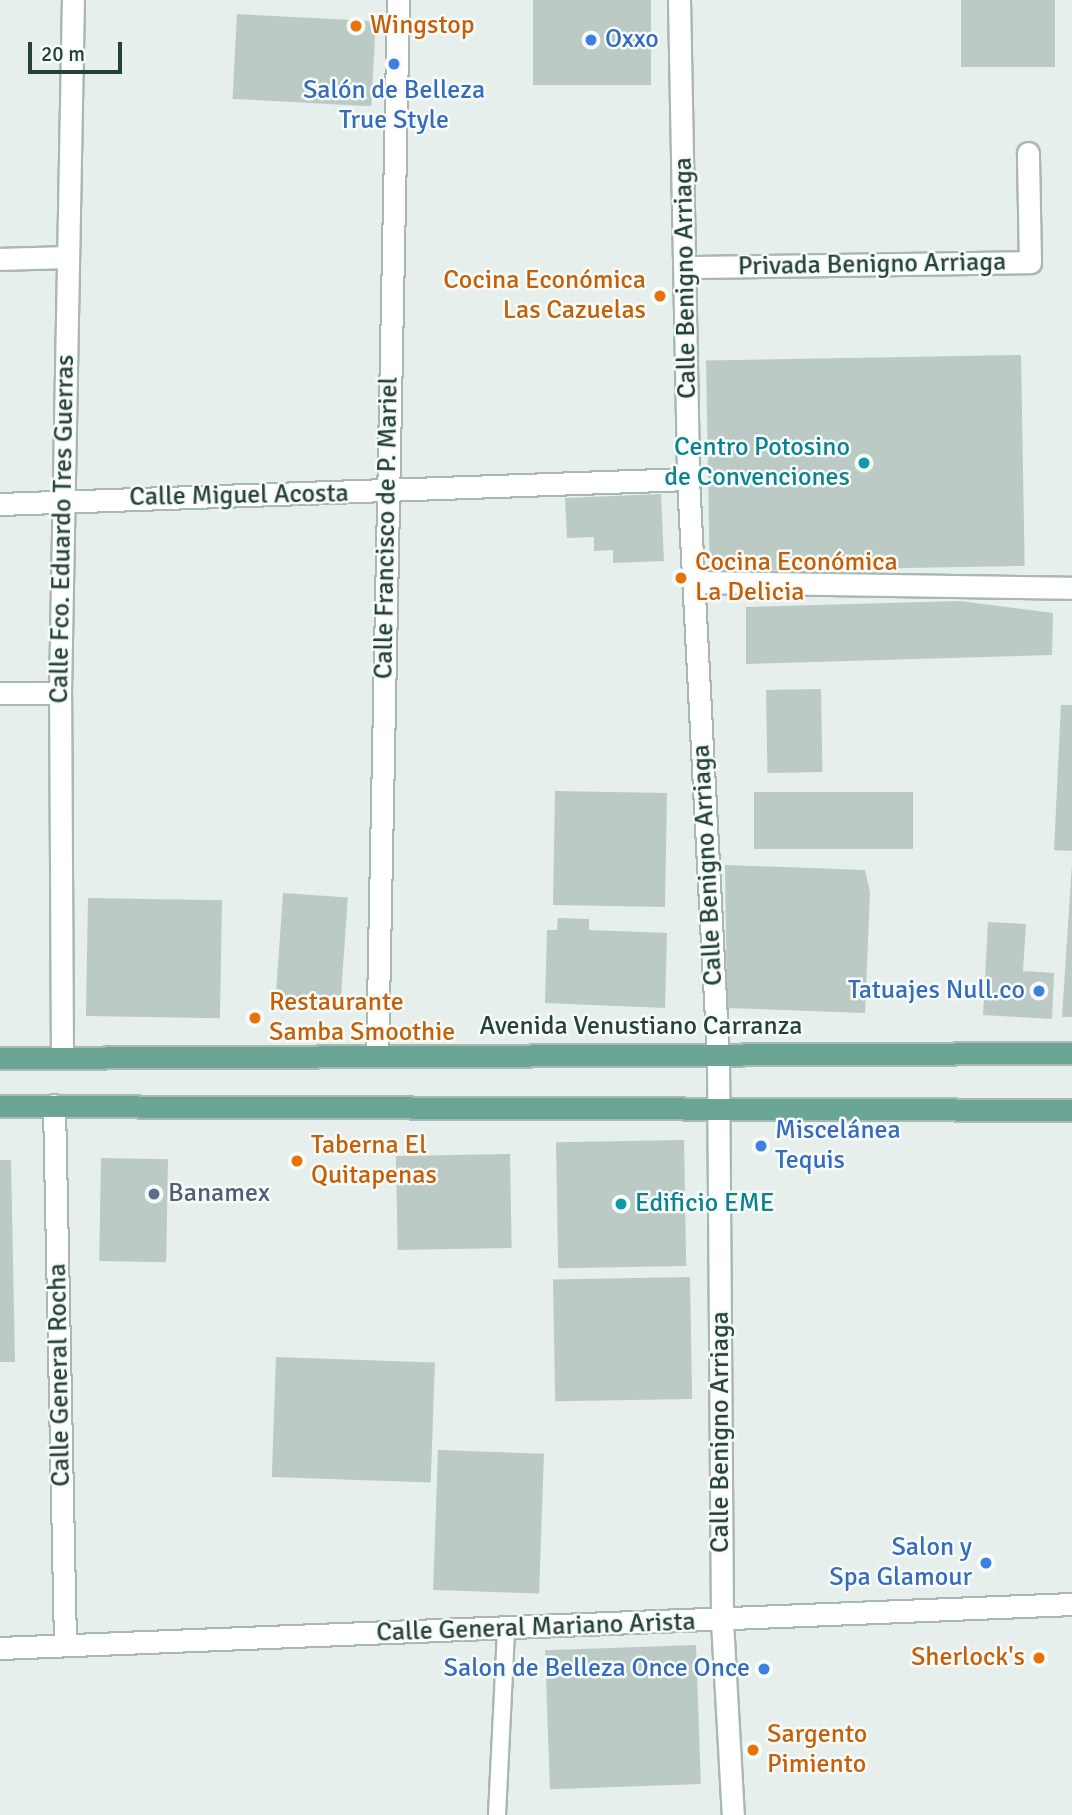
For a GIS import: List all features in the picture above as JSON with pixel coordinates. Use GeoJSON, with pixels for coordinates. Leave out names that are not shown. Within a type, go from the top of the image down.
{"type":"FeatureCollection","features":[{"type":"Feature","properties":{"kind":"main road","name":"Avenida Venustiano Carranza"},"geometry":{"type":"LineString","coordinates":[[0,1058],[1072,1053]]}},
{"type":"Feature","properties":{"kind":"main road"},"geometry":{"type":"LineString","coordinates":[[0,1106],[1072,1110]]}},
{"type":"Feature","properties":{"kind":"street","name":"Calle Fco. Eduardo Tres Guerras"},"geometry":{"type":"LineString","coordinates":[[62,1057],[60,693],[72,0]]}},
{"type":"Feature","properties":{"kind":"street","name":"Calle Francisco de P. Mariel"},"geometry":{"type":"LineString","coordinates":[[377,1055],[398,0]]}},
{"type":"Feature","properties":{"kind":"street","name":"Calle Benigno Arriaga"},"geometry":{"type":"LineString","coordinates":[[679,0],[688,267],[688,479],[718,1056],[722,1621],[733,1815]]}},
{"type":"Feature","properties":{"kind":"street","name":"Privada Benigno Arriaga"},"geometry":{"type":"LineString","coordinates":[[688,267],[1030,262],[1028,153]]}},
{"type":"Feature","properties":{"kind":"street"},"geometry":{"type":"LineString","coordinates":[[0,259],[67,257]]}},
{"type":"Feature","properties":{"kind":"street","name":"Calle Miguel Acosta"},"geometry":{"type":"LineString","coordinates":[[0,504],[62,500],[388,493],[688,479]]}},
{"type":"Feature","properties":{"kind":"street"},"geometry":{"type":"LineString","coordinates":[[693,582],[1072,588]]}},
{"type":"Feature","properties":{"kind":"street"},"geometry":{"type":"LineString","coordinates":[[0,693],[60,693]]}},
{"type":"Feature","properties":{"kind":"street","name":"Calle General Rocha"},"geometry":{"type":"LineString","coordinates":[[54,1105],[65,1644]]}},
{"type":"Feature","properties":{"kind":"street","name":"Calle General Mariano Arista"},"geometry":{"type":"LineString","coordinates":[[0,1648],[722,1621],[1072,1604]]}},
{"type":"Feature","properties":{"kind":"lane"},"geometry":{"type":"LineString","coordinates":[[498,1815],[506,1629]]}},
{"type":"Feature","properties":{"kind":"building","name":"Oxxo"},"geometry":{"type":"Polygon","coordinates":[[[533,0],[651,0],[651,85],[533,85],[533,0]]]}},
{"type":"Feature","properties":{"kind":"building"},"geometry":{"type":"Polygon","coordinates":[[[961,0],[1055,0],[1055,67],[961,67],[961,0]]]}},
{"type":"Feature","properties":{"kind":"building"},"geometry":{"type":"Polygon","coordinates":[[[237,14],[376,21],[371,106],[233,99],[237,14]]]}},
{"type":"Feature","properties":{"kind":"building","name":"Centro Potosino de Convenciones"},"geometry":{"type":"Polygon","coordinates":[[[1021,355],[1025,566],[710,571],[706,360],[1021,355]]]}},
{"type":"Feature","properties":{"kind":"building"},"geometry":{"type":"Polygon","coordinates":[[[661,494],[664,561],[613,563],[613,550],[594,551],[594,537],[567,538],[565,498],[661,494]]]}},
{"type":"Feature","properties":{"kind":"building"},"geometry":{"type":"Polygon","coordinates":[[[960,601],[1053,613],[1052,655],[746,664],[746,607],[960,601]]]}},
{"type":"Feature","properties":{"kind":"building"},"geometry":{"type":"Polygon","coordinates":[[[821,689],[822,772],[767,773],[766,690],[821,689]]]}},
{"type":"Feature","properties":{"kind":"building"},"geometry":{"type":"Polygon","coordinates":[[[1061,705],[1072,705],[1072,851],[1054,850],[1061,705]]]}},
{"type":"Feature","properties":{"kind":"building"},"geometry":{"type":"Polygon","coordinates":[[[555,791],[667,793],[665,907],[553,905],[555,791]]]}},
{"type":"Feature","properties":{"kind":"building"},"geometry":{"type":"Polygon","coordinates":[[[754,792],[913,792],[913,849],[754,849],[754,792]]]}},
{"type":"Feature","properties":{"kind":"building"},"geometry":{"type":"Polygon","coordinates":[[[1072,864],[1072,1017],[1062,1017],[1072,864]]]}},
{"type":"Feature","properties":{"kind":"building"},"geometry":{"type":"Polygon","coordinates":[[[725,865],[865,870],[870,892],[865,1013],[727,1008],[725,865]]]}},
{"type":"Feature","properties":{"kind":"building"},"geometry":{"type":"Polygon","coordinates":[[[283,893],[348,898],[340,1006],[275,1002],[283,893]]]}},
{"type":"Feature","properties":{"kind":"building"},"geometry":{"type":"Polygon","coordinates":[[[88,898],[222,900],[220,1018],[86,1016],[88,898]]]}},
{"type":"Feature","properties":{"kind":"building"},"geometry":{"type":"Polygon","coordinates":[[[558,918],[589,919],[589,930],[667,933],[665,1008],[545,1003],[547,930],[557,930],[558,918]]]}},
{"type":"Feature","properties":{"kind":"building"},"geometry":{"type":"Polygon","coordinates":[[[988,922],[1026,924],[1023,971],[1054,973],[1052,1019],[983,1015],[988,922]]]}},
{"type":"Feature","properties":{"kind":"building","name":"Edificio EME"},"geometry":{"type":"Polygon","coordinates":[[[684,1140],[686,1266],[558,1268],[556,1142],[684,1140]]]}},
{"type":"Feature","properties":{"kind":"building"},"geometry":{"type":"Polygon","coordinates":[[[510,1154],[512,1248],[398,1250],[396,1156],[510,1154]]]}},
{"type":"Feature","properties":{"kind":"building"},"geometry":{"type":"Polygon","coordinates":[[[101,1158],[168,1159],[166,1262],[99,1261],[101,1158]]]}},
{"type":"Feature","properties":{"kind":"building"},"geometry":{"type":"Polygon","coordinates":[[[0,1160],[11,1160],[15,1362],[0,1362],[0,1160]]]}},
{"type":"Feature","properties":{"kind":"building"},"geometry":{"type":"Polygon","coordinates":[[[690,1277],[692,1399],[555,1401],[553,1279],[690,1277]]]}},
{"type":"Feature","properties":{"kind":"building"},"geometry":{"type":"Polygon","coordinates":[[[276,1357],[435,1363],[431,1482],[272,1477],[276,1357]]]}},
{"type":"Feature","properties":{"kind":"building"},"geometry":{"type":"Polygon","coordinates":[[[438,1450],[544,1454],[539,1594],[433,1590],[438,1450]]]}},
{"type":"Feature","properties":{"kind":"building"},"geometry":{"type":"Polygon","coordinates":[[[696,1645],[701,1784],[550,1789],[545,1650],[696,1645]]]}},
{"type":"Feature","properties":{"kind":"place","name":"Wingstop"},"geometry":{"type":"Point","coordinates":[356,26]}},
{"type":"Feature","properties":{"kind":"place","name":"Oxxo"},"geometry":{"type":"Point","coordinates":[591,40]}},
{"type":"Feature","properties":{"kind":"place","name":"Salón de Belleza True Style"},"geometry":{"type":"Point","coordinates":[394,64]}},
{"type":"Feature","properties":{"kind":"place","name":"Cocina Económica Las Cazuelas"},"geometry":{"type":"Point","coordinates":[660,296]}},
{"type":"Feature","properties":{"kind":"place","name":"Centro Potosino de Convenciones"},"geometry":{"type":"Point","coordinates":[864,463]}},
{"type":"Feature","properties":{"kind":"place","name":"Cocina Económica La Delicia"},"geometry":{"type":"Point","coordinates":[681,578]}},
{"type":"Feature","properties":{"kind":"place","name":"Tatuajes Null.co"},"geometry":{"type":"Point","coordinates":[1039,991]}},
{"type":"Feature","properties":{"kind":"place","name":"Restaurante Samba Smoothie"},"geometry":{"type":"Point","coordinates":[255,1018]}},
{"type":"Feature","properties":{"kind":"place","name":"Miscelánea Tequis"},"geometry":{"type":"Point","coordinates":[761,1146]}},
{"type":"Feature","properties":{"kind":"place","name":"Taberna El Quitapenas"},"geometry":{"type":"Point","coordinates":[297,1161]}},
{"type":"Feature","properties":{"kind":"place","name":"Banamex"},"geometry":{"type":"Point","coordinates":[154,1194]}},
{"type":"Feature","properties":{"kind":"place","name":"Edificio EME"},"geometry":{"type":"Point","coordinates":[621,1204]}},
{"type":"Feature","properties":{"kind":"place","name":"Salon y Spa Glamour"},"geometry":{"type":"Point","coordinates":[986,1563]}},
{"type":"Feature","properties":{"kind":"place","name":"Sherlock's"},"geometry":{"type":"Point","coordinates":[1039,1658]}},
{"type":"Feature","properties":{"kind":"place","name":"Salon de Belleza Once Once"},"geometry":{"type":"Point","coordinates":[764,1669]}},
{"type":"Feature","properties":{"kind":"place","name":"Sargento Pimiento"},"geometry":{"type":"Point","coordinates":[753,1750]}}]}
